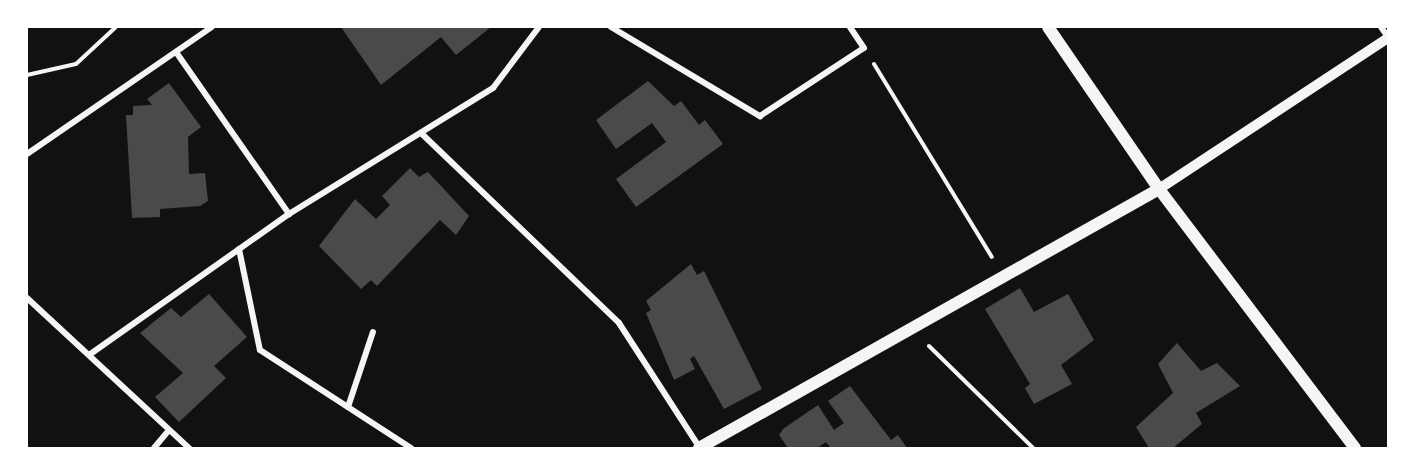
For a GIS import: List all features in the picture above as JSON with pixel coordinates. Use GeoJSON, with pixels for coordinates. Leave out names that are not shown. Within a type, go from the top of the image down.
{"type":"FeatureCollection","features":[{"type":"Feature","properties":{"kind":"main road"},"geometry":{"type":"LineString","coordinates":[[1048,27],[1159,189],[1355,448]]}},
{"type":"Feature","properties":{"kind":"main road"},"geometry":{"type":"LineString","coordinates":[[700,448],[1159,189]]}},
{"type":"Feature","properties":{"kind":"street"},"geometry":{"type":"LineString","coordinates":[[27,154],[212,27]]}},
{"type":"Feature","properties":{"kind":"street"},"geometry":{"type":"LineString","coordinates":[[89,355],[289,214],[493,88],[539,27]]}},
{"type":"Feature","properties":{"kind":"street"},"geometry":{"type":"LineString","coordinates":[[611,27],[760,116],[864,48],[850,27]]}},
{"type":"Feature","properties":{"kind":"street"},"geometry":{"type":"LineString","coordinates":[[1159,189],[1388,38],[1381,27]]}},
{"type":"Feature","properties":{"kind":"street"},"geometry":{"type":"LineString","coordinates":[[176,52],[289,214]]}},
{"type":"Feature","properties":{"kind":"street"},"geometry":{"type":"LineString","coordinates":[[421,133],[619,323],[700,448]]}},
{"type":"Feature","properties":{"kind":"street"},"geometry":{"type":"LineString","coordinates":[[239,249],[260,351],[411,448]]}},
{"type":"Feature","properties":{"kind":"street"},"geometry":{"type":"LineString","coordinates":[[27,298],[189,448]]}},
{"type":"Feature","properties":{"kind":"street"},"geometry":{"type":"LineString","coordinates":[[348,407],[373,332]]}},
{"type":"Feature","properties":{"kind":"street"},"geometry":{"type":"LineString","coordinates":[[154,448],[169,430]]}},
{"type":"Feature","properties":{"kind":"path"},"geometry":{"type":"LineString","coordinates":[[27,75],[76,63],[116,27]]}},
{"type":"Feature","properties":{"kind":"path"},"geometry":{"type":"LineString","coordinates":[[864,48],[1004,276]]}},
{"type":"Feature","properties":{"kind":"path"},"geometry":{"type":"LineString","coordinates":[[911,328],[1033,448]]}},
{"type":"Feature","properties":{"kind":"building"},"geometry":{"type":"Polygon","coordinates":[[[341,27],[491,27],[456,55],[441,37],[381,85],[341,27]]]}},
{"type":"Feature","properties":{"kind":"building"},"geometry":{"type":"Polygon","coordinates":[[[648,81],[674,106],[681,101],[699,125],[705,120],[723,144],[636,207],[616,179],[666,142],[652,123],[616,149],[596,120],[648,81]]]}},
{"type":"Feature","properties":{"kind":"building"},"geometry":{"type":"Polygon","coordinates":[[[169,83],[201,127],[188,137],[189,174],[205,173],[208,201],[200,206],[160,209],[160,217],[132,218],[126,115],[133,115],[133,106],[152,105],[147,99],[169,83]]]}},
{"type":"Feature","properties":{"kind":"building"},"geometry":{"type":"Polygon","coordinates":[[[410,168],[419,177],[428,172],[469,216],[456,235],[440,220],[377,286],[371,280],[361,289],[319,246],[355,199],[376,219],[390,205],[382,196],[410,168]]]}},
{"type":"Feature","properties":{"kind":"building"},"geometry":{"type":"Polygon","coordinates":[[[691,264],[697,275],[704,271],[762,389],[724,409],[694,356],[690,359],[695,369],[674,380],[646,313],[651,310],[646,301],[691,264]]]}},
{"type":"Feature","properties":{"kind":"building"},"geometry":{"type":"Polygon","coordinates":[[[1020,288],[1034,312],[1068,294],[1094,340],[1061,365],[1072,384],[1034,404],[1025,388],[1030,384],[985,309],[1020,288]]]}},
{"type":"Feature","properties":{"kind":"building"},"geometry":{"type":"Polygon","coordinates":[[[209,294],[247,337],[214,366],[226,378],[179,422],[155,397],[183,373],[140,333],[171,308],[181,317],[209,294]]]}},
{"type":"Feature","properties":{"kind":"building"},"geometry":{"type":"Polygon","coordinates":[[[1177,343],[1201,371],[1217,363],[1240,386],[1196,413],[1202,424],[1173,448],[1149,448],[1136,427],[1173,393],[1158,364],[1177,343]]]}},
{"type":"Feature","properties":{"kind":"building"},"geometry":{"type":"Polygon","coordinates":[[[850,386],[891,440],[898,435],[907,448],[831,448],[826,442],[817,448],[788,448],[779,435],[783,429],[818,405],[834,430],[844,423],[828,401],[850,386]]]}}]}
